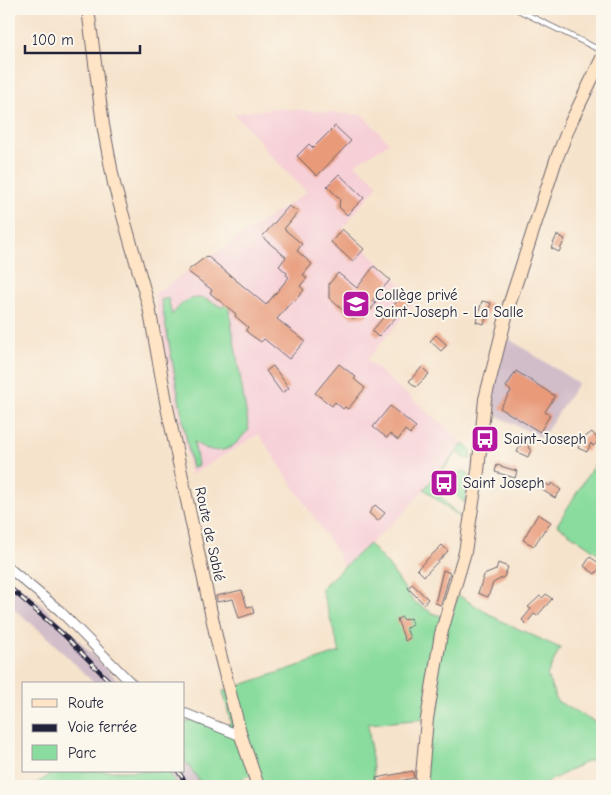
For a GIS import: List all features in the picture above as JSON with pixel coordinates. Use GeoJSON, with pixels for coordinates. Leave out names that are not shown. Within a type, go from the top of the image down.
{"type":"FeatureCollection","features":[{"type":"Feature","properties":{"kind":"main road","name":"Route de Sablé"},"geometry":{"type":"LineString","coordinates":[[88,9],[100,107],[114,184],[121,213],[144,284],[166,407],[219,650],[241,736],[258,786]]}},
{"type":"Feature","properties":{"kind":"main road"},"geometry":{"type":"LineString","coordinates":[[421,786],[427,718],[441,634],[465,552],[478,471],[485,399],[509,305],[556,160],[571,122],[602,58]]}},
{"type":"Feature","properties":{"kind":"street"},"geometry":{"type":"LineString","coordinates":[[9,568],[59,610],[130,682]]}},
{"type":"Feature","properties":{"kind":"street"},"geometry":{"type":"LineString","coordinates":[[185,713],[241,736]]}},
{"type":"Feature","properties":{"kind":"lane"},"geometry":{"type":"LineString","coordinates":[[516,9],[602,50]]}},
{"type":"Feature","properties":{"kind":"shaded area"},"geometry":{"type":"Polygon","coordinates":[[[276,108],[363,115],[389,143],[355,164],[378,185],[343,228],[417,300],[367,360],[464,443],[403,514],[343,567],[338,554],[259,434],[191,475],[154,294],[307,192],[267,152],[262,143],[234,114],[276,108]]]}},
{"type":"Feature","properties":{"kind":"shaded area"},"geometry":{"type":"Polygon","coordinates":[[[506,337],[578,383],[542,438],[489,412],[495,375],[506,337]]]}},
{"type":"Feature","properties":{"kind":"shaded area"},"geometry":{"type":"Polygon","coordinates":[[[9,578],[35,598],[68,629],[119,682],[93,682],[45,635],[9,605],[9,578]]]}},
{"type":"Feature","properties":{"kind":"shaded area"},"geometry":{"type":"Polygon","coordinates":[[[185,760],[203,786],[178,786],[169,772],[185,772],[185,760]]]}},
{"type":"Feature","properties":{"kind":"green space"},"geometry":{"type":"Polygon","coordinates":[[[168,298],[172,315],[183,303],[195,298],[207,300],[221,307],[228,304],[249,430],[237,442],[225,450],[214,451],[194,442],[198,465],[192,469],[161,300],[168,298]]]}},
{"type":"Feature","properties":{"kind":"green space"},"geometry":{"type":"Polygon","coordinates":[[[464,443],[471,450],[471,459],[466,459],[458,452],[444,469],[438,482],[441,496],[462,520],[424,489],[464,443]]]}},
{"type":"Feature","properties":{"kind":"green space"},"geometry":{"type":"Polygon","coordinates":[[[602,452],[602,556],[557,525],[602,452]]]}},
{"type":"Feature","properties":{"kind":"green space"},"geometry":{"type":"Polygon","coordinates":[[[464,471],[469,476],[465,503],[458,497],[453,486],[457,473],[464,471]]]}},
{"type":"Feature","properties":{"kind":"green space"},"geometry":{"type":"Polygon","coordinates":[[[369,544],[389,566],[413,601],[432,613],[450,619],[458,595],[499,620],[560,648],[547,675],[557,701],[602,726],[602,773],[590,760],[540,786],[421,786],[427,719],[368,724],[375,786],[256,786],[250,775],[225,786],[203,786],[185,760],[185,723],[201,716],[224,726],[231,723],[223,691],[340,652],[321,588],[369,544]]]}},
{"type":"Feature","properties":{"kind":"green space"},"geometry":{"type":"Polygon","coordinates":[[[54,772],[169,772],[178,786],[32,786],[54,772]]]}},
{"type":"Feature","properties":{"kind":"building"},"geometry":{"type":"Polygon","coordinates":[[[335,126],[351,141],[317,176],[297,156],[309,144],[313,148],[335,126]]]}},
{"type":"Feature","properties":{"kind":"building"},"geometry":{"type":"Polygon","coordinates":[[[339,174],[364,198],[347,215],[339,207],[340,199],[327,186],[339,174]]]}},
{"type":"Feature","properties":{"kind":"building"},"geometry":{"type":"Polygon","coordinates":[[[289,206],[298,212],[284,229],[302,244],[297,251],[312,264],[303,275],[307,278],[300,286],[304,290],[277,319],[305,341],[289,359],[264,339],[261,342],[248,333],[246,330],[248,327],[235,316],[236,314],[210,293],[212,290],[187,271],[207,256],[266,305],[289,277],[279,266],[286,257],[262,237],[289,206]]]}},
{"type":"Feature","properties":{"kind":"building"},"geometry":{"type":"Polygon","coordinates":[[[342,229],[364,249],[353,262],[331,242],[342,229]]]}},
{"type":"Feature","properties":{"kind":"building"},"geometry":{"type":"Polygon","coordinates":[[[557,235],[565,239],[559,252],[551,248],[557,235]]]}},
{"type":"Feature","properties":{"kind":"building"},"geometry":{"type":"Polygon","coordinates":[[[374,266],[390,280],[372,301],[376,303],[365,317],[352,318],[329,298],[329,284],[338,273],[357,288],[374,266]]]}},
{"type":"Feature","properties":{"kind":"building"},"geometry":{"type":"Polygon","coordinates":[[[403,294],[411,301],[378,337],[372,331],[403,294]]]}},
{"type":"Feature","properties":{"kind":"building"},"geometry":{"type":"Polygon","coordinates":[[[482,301],[491,303],[484,324],[476,322],[482,301]]]}},
{"type":"Feature","properties":{"kind":"building"},"geometry":{"type":"Polygon","coordinates":[[[436,335],[447,345],[441,351],[430,341],[436,335]]]}},
{"type":"Feature","properties":{"kind":"building"},"geometry":{"type":"Polygon","coordinates":[[[339,364],[356,377],[354,379],[365,388],[348,409],[345,407],[343,409],[335,402],[332,406],[315,393],[339,364]]]}},
{"type":"Feature","properties":{"kind":"building"},"geometry":{"type":"Polygon","coordinates":[[[273,366],[289,388],[282,393],[266,371],[273,366]]]}},
{"type":"Feature","properties":{"kind":"building"},"geometry":{"type":"Polygon","coordinates":[[[422,367],[429,374],[416,387],[409,381],[422,367]]]}},
{"type":"Feature","properties":{"kind":"building"},"geometry":{"type":"Polygon","coordinates":[[[516,371],[555,396],[545,412],[550,415],[540,432],[500,408],[511,391],[506,387],[516,371]]]}},
{"type":"Feature","properties":{"kind":"building"},"geometry":{"type":"Polygon","coordinates":[[[390,406],[416,427],[410,434],[405,430],[398,440],[390,434],[387,438],[373,427],[390,406]]]}},
{"type":"Feature","properties":{"kind":"building"},"geometry":{"type":"Polygon","coordinates":[[[592,432],[599,441],[593,446],[591,443],[587,452],[578,448],[581,440],[592,432]]]}},
{"type":"Feature","properties":{"kind":"building"},"geometry":{"type":"Polygon","coordinates":[[[525,437],[532,441],[528,448],[531,450],[528,457],[517,452],[525,437]]]}},
{"type":"Feature","properties":{"kind":"building"},"geometry":{"type":"Polygon","coordinates":[[[497,465],[517,471],[515,478],[495,472],[497,465]]]}},
{"type":"Feature","properties":{"kind":"building"},"geometry":{"type":"Polygon","coordinates":[[[552,483],[561,490],[555,498],[542,490],[546,484],[550,486],[552,483]]]}},
{"type":"Feature","properties":{"kind":"building"},"geometry":{"type":"Polygon","coordinates":[[[375,505],[385,513],[378,521],[369,513],[375,505]]]}},
{"type":"Feature","properties":{"kind":"building"},"geometry":{"type":"Polygon","coordinates":[[[538,514],[551,522],[534,546],[523,540],[538,514]]]}},
{"type":"Feature","properties":{"kind":"building"},"geometry":{"type":"Polygon","coordinates":[[[442,545],[448,551],[424,576],[417,569],[442,545]]]}},
{"type":"Feature","properties":{"kind":"building"},"geometry":{"type":"Polygon","coordinates":[[[590,557],[602,565],[595,574],[584,566],[590,557]]]}},
{"type":"Feature","properties":{"kind":"building"},"geometry":{"type":"Polygon","coordinates":[[[498,563],[508,567],[504,577],[493,583],[488,597],[478,593],[484,575],[496,570],[498,563]]]}},
{"type":"Feature","properties":{"kind":"building"},"geometry":{"type":"Polygon","coordinates":[[[443,570],[450,573],[441,605],[435,603],[443,570]]]}},
{"type":"Feature","properties":{"kind":"building"},"geometry":{"type":"Polygon","coordinates":[[[412,584],[428,599],[424,604],[408,588],[412,584]]]}},
{"type":"Feature","properties":{"kind":"building"},"geometry":{"type":"Polygon","coordinates":[[[242,590],[247,607],[252,606],[254,613],[239,618],[233,599],[217,602],[216,596],[242,590]]]}},
{"type":"Feature","properties":{"kind":"building"},"geometry":{"type":"Polygon","coordinates":[[[546,594],[552,599],[537,616],[534,614],[526,624],[522,620],[531,609],[528,607],[540,596],[542,598],[546,594]]]}},
{"type":"Feature","properties":{"kind":"building"},"geometry":{"type":"Polygon","coordinates":[[[402,617],[404,620],[410,618],[413,625],[406,628],[410,638],[405,641],[397,619],[402,617]]]}},
{"type":"Feature","properties":{"kind":"building"},"geometry":{"type":"Polygon","coordinates":[[[413,771],[414,778],[378,785],[376,778],[413,771]]]}},
{"type":"Feature","properties":{"kind":"railway"},"geometry":{"type":"LineString","coordinates":[[9,587],[64,635],[110,682]]}},
{"type":"Feature","properties":{"kind":"railway"},"geometry":{"type":"LineString","coordinates":[[179,772],[188,786]]}},
{"type":"Feature","properties":{"kind":"place","name":"Collège privé Saint-Joseph - La Salle"},"geometry":{"type":"Point","coordinates":[356,304]}},
{"type":"Feature","properties":{"kind":"place","name":"Saint-Joseph"},"geometry":{"type":"Point","coordinates":[485,439]}},
{"type":"Feature","properties":{"kind":"place","name":"Saint Joseph"},"geometry":{"type":"Point","coordinates":[444,483]}}]}
